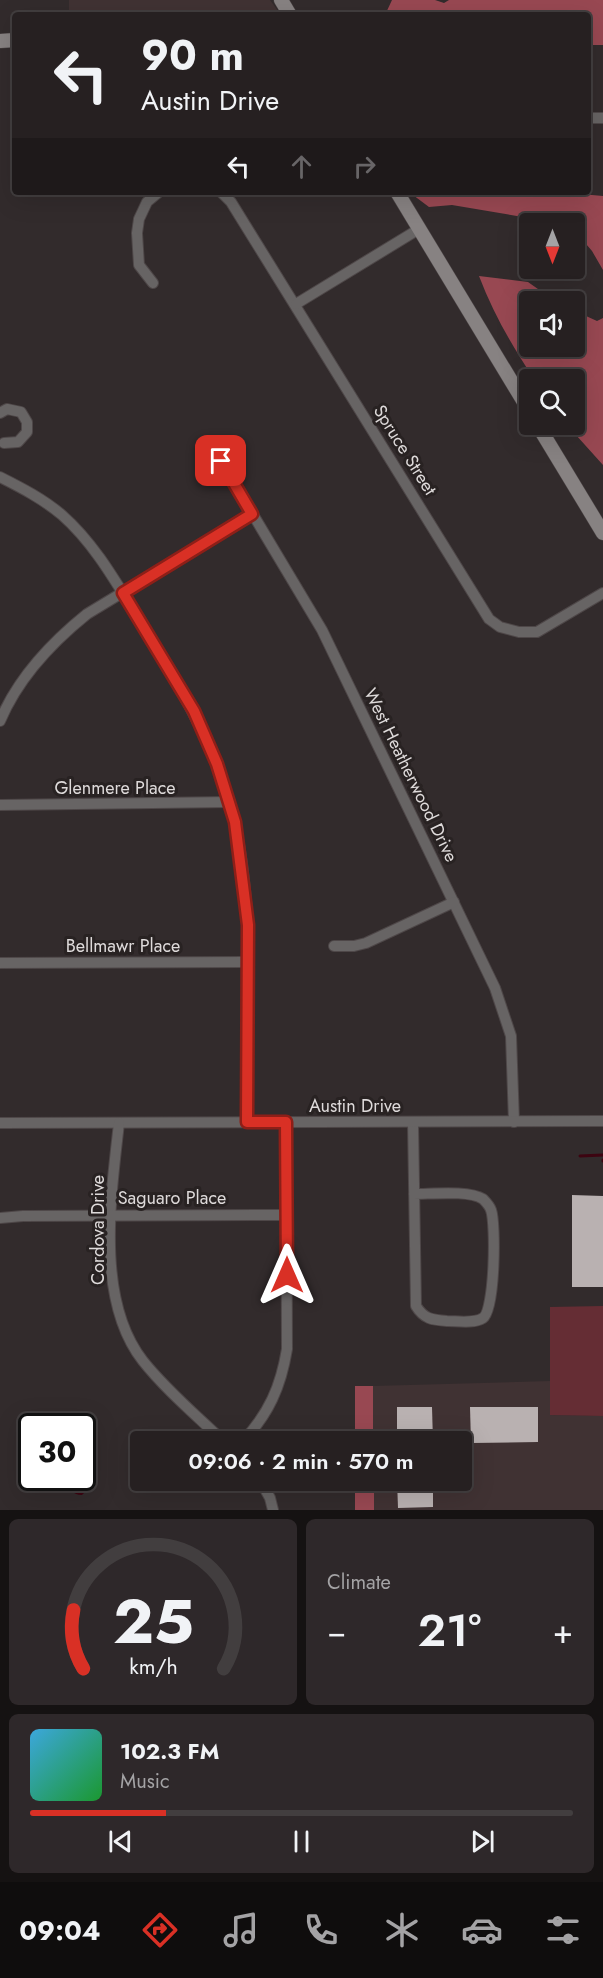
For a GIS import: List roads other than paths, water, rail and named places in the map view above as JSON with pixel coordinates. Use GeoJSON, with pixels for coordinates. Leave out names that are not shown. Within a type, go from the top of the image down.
{"type":"FeatureCollection","features":[{"type":"Feature","properties":{"kind":"main road"},"geometry":{"type":"LineString","coordinates":[[399,195],[519,394]]}},
{"type":"Feature","properties":{"kind":"main road"},"geometry":{"type":"LineString","coordinates":[[544,435],[603,533]]}},
{"type":"Feature","properties":{"kind":"street"},"geometry":{"type":"LineString","coordinates":[[153,283],[139,265],[137,233],[139,219],[147,202],[155,195]]}},
{"type":"Feature","properties":{"kind":"street","name":"Spruce Street"},"geometry":{"type":"LineString","coordinates":[[224,195],[231,202],[296,304],[489,619],[500,627],[519,632],[537,632],[603,593]]}},
{"type":"Feature","properties":{"kind":"street"},"geometry":{"type":"LineString","coordinates":[[296,304],[419,229]]}},
{"type":"Feature","properties":{"kind":"street"},"geometry":{"type":"LineString","coordinates":[[0,413],[7,409],[21,412],[27,422],[27,432],[18,442],[1,444]]}},
{"type":"Feature","properties":{"kind":"street","name":"West Heatherwood Drive"},"geometry":{"type":"LineString","coordinates":[[221,461],[322,630],[495,988],[509,1023],[513,1048],[514,1122]]}},
{"type":"Feature","properties":{"kind":"street"},"geometry":{"type":"LineString","coordinates":[[0,477],[27,491],[62,515],[91,546],[123,593],[194,711],[230,802],[241,857],[248,925],[246,962],[247,1122]]}},
{"type":"Feature","properties":{"kind":"street"},"geometry":{"type":"LineString","coordinates":[[0,721],[12,698],[50,647],[87,614],[252,514]]}},
{"type":"Feature","properties":{"kind":"street","name":"Glenmere Place"},"geometry":{"type":"LineString","coordinates":[[0,805],[230,802]]}},
{"type":"Feature","properties":{"kind":"street"},"geometry":{"type":"LineString","coordinates":[[334,946],[354,946],[366,943],[454,902]]}},
{"type":"Feature","properties":{"kind":"street","name":"Bellmawr Place"},"geometry":{"type":"LineString","coordinates":[[0,963],[246,962]]}},
{"type":"Feature","properties":{"kind":"street","name":"Austin Drive"},"geometry":{"type":"LineString","coordinates":[[0,1123],[603,1121]]}},
{"type":"Feature","properties":{"kind":"street"},"geometry":{"type":"LineString","coordinates":[[252,1431],[269,1408],[283,1373],[287,1336],[286,1122]]}},
{"type":"Feature","properties":{"kind":"street"},"geometry":{"type":"LineString","coordinates":[[413,1122],[414,1194],[416,1306],[421,1315],[431,1320],[475,1321],[484,1318],[490,1309],[494,1281],[491,1210],[483,1199],[469,1194],[414,1194]]}},
{"type":"Feature","properties":{"kind":"street","name":"Cordova Drive"},"geometry":{"type":"LineString","coordinates":[[119,1123],[111,1215],[115,1305],[125,1332],[144,1363],[213,1431]]}},
{"type":"Feature","properties":{"kind":"street","name":"Saguaro Place"},"geometry":{"type":"LineString","coordinates":[[0,1218],[111,1215],[286,1215]]}},
{"type":"Feature","properties":{"kind":"street"},"geometry":{"type":"LineString","coordinates":[[266,1491],[273,1510]]}},
{"type":"Feature","properties":{"kind":"waterway"},"geometry":{"type":"LineString","coordinates":[[580,1156],[603,1155]]}}]}
